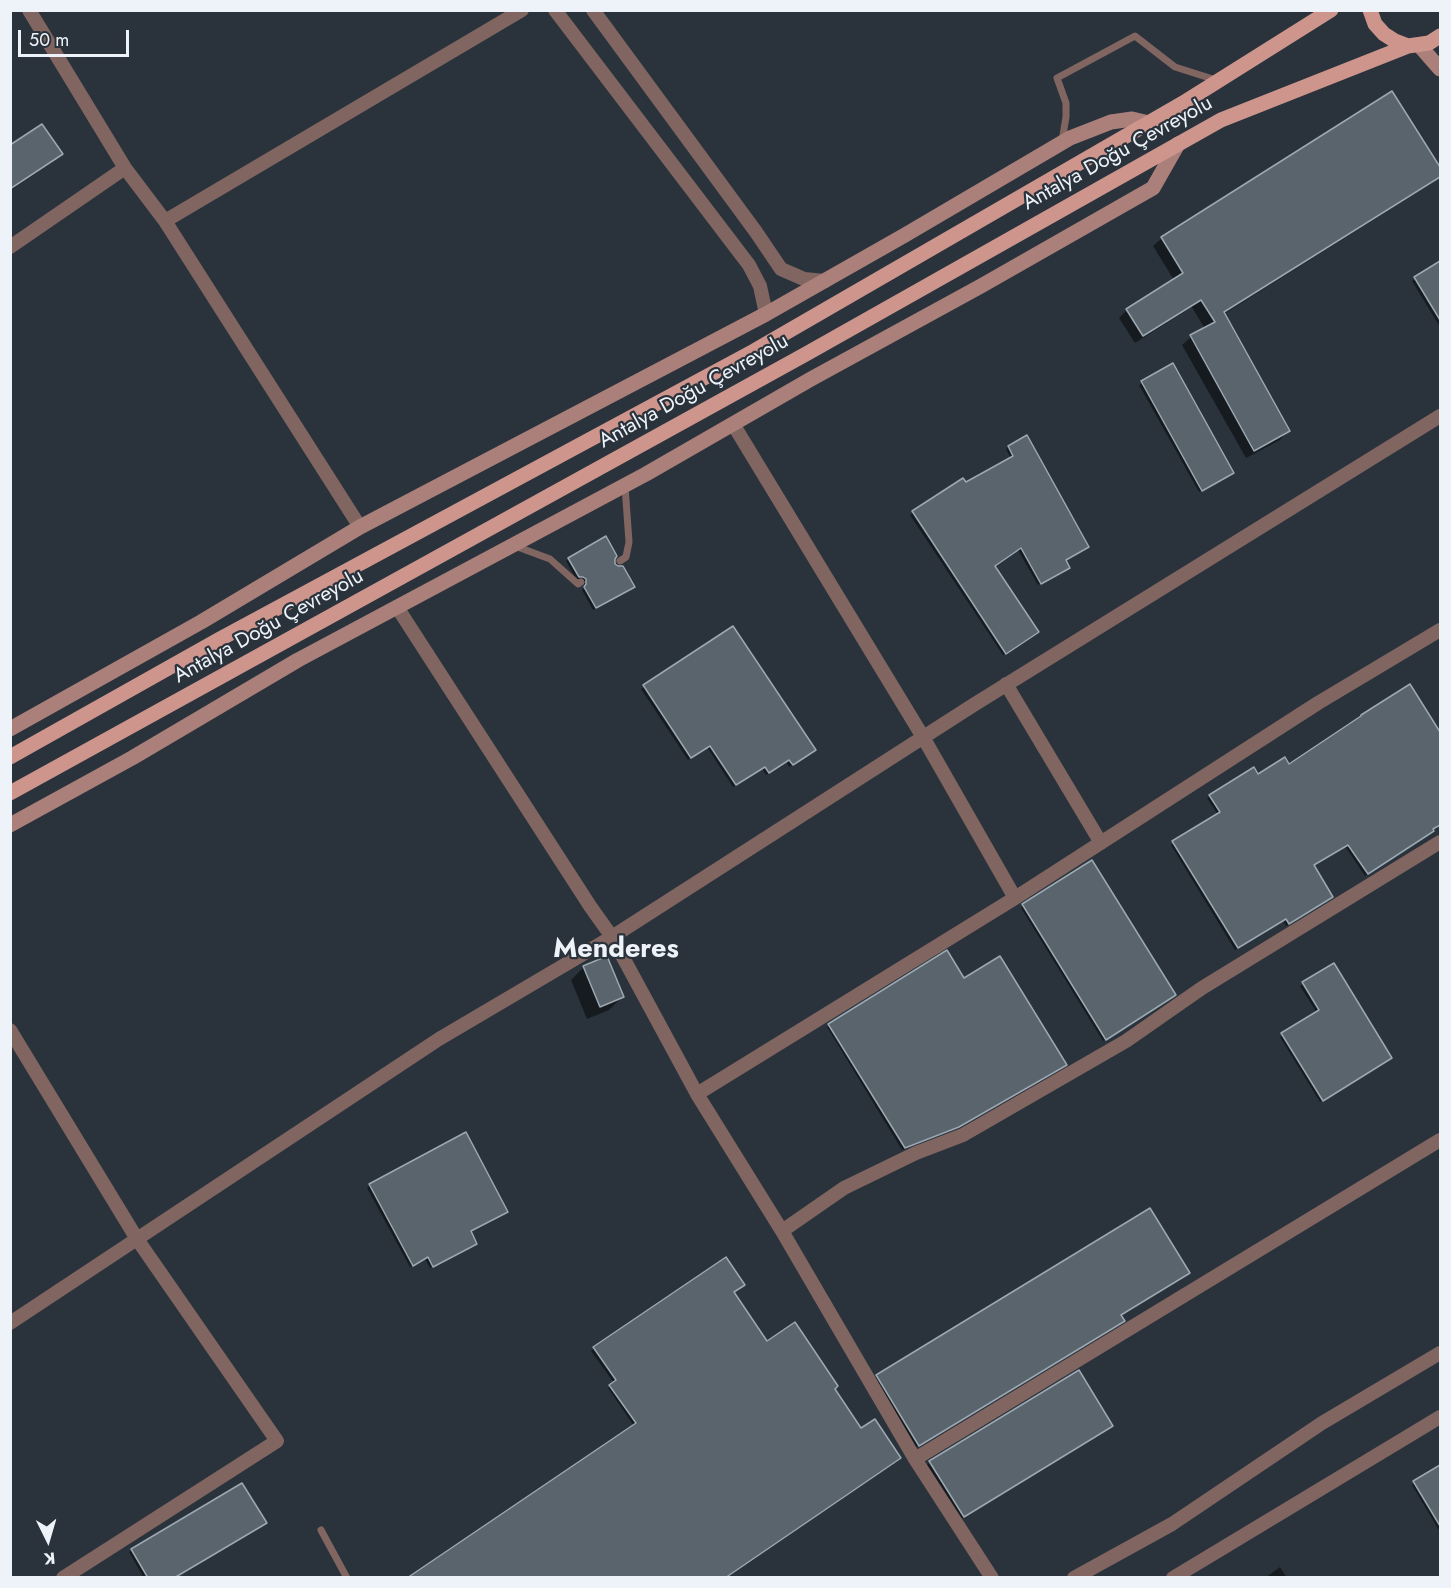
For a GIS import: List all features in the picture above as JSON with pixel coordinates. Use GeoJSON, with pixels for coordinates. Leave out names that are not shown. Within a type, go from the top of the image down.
{"type":"FeatureCollection","features":[{"type":"Feature","properties":{"kind":"main road","name":"Antalya Doğu Çevreyolu"},"geometry":{"type":"LineString","coordinates":[[10,757],[220,639],[754,351],[1149,123],[1331,10]]}},
{"type":"Feature","properties":{"kind":"main road"},"geometry":{"type":"LineString","coordinates":[[1370,10],[1375,24],[1384,34],[1395,41],[1413,46]]}},
{"type":"Feature","properties":{"kind":"main road","name":"Antalya Doğu Çevreyolu"},"geometry":{"type":"LineString","coordinates":[[10,794],[795,360],[1221,120],[1413,46],[1429,43],[1440,36]]}},
{"type":"Feature","properties":{"kind":"street"},"geometry":{"type":"LineString","coordinates":[[29,10],[125,168],[165,221],[360,527]]}},
{"type":"Feature","properties":{"kind":"street"},"geometry":{"type":"LineString","coordinates":[[165,221],[522,10]]}},
{"type":"Feature","properties":{"kind":"street"},"geometry":{"type":"LineString","coordinates":[[555,10],[749,265],[760,286],[766,314]]}},
{"type":"Feature","properties":{"kind":"street"},"geometry":{"type":"LineString","coordinates":[[593,10],[781,269],[804,279],[825,281]]}},
{"type":"Feature","properties":{"kind":"street"},"geometry":{"type":"LineString","coordinates":[[1413,46],[1440,69]]}},
{"type":"Feature","properties":{"kind":"street"},"geometry":{"type":"LineString","coordinates":[[10,729],[201,622],[360,527],[766,314],[1062,143],[1111,122],[1132,119],[1149,123]]}},
{"type":"Feature","properties":{"kind":"street"},"geometry":{"type":"LineString","coordinates":[[10,825],[132,758],[298,660],[625,485],[1153,188],[1178,144]]}},
{"type":"Feature","properties":{"kind":"street"},"geometry":{"type":"LineString","coordinates":[[10,247],[125,168]]}},
{"type":"Feature","properties":{"kind":"street"},"geometry":{"type":"LineString","coordinates":[[10,1323],[439,1038],[612,938],[1006,684],[1440,416]]}},
{"type":"Feature","properties":{"kind":"street"},"geometry":{"type":"LineString","coordinates":[[733,424],[923,737],[1016,898]]}},
{"type":"Feature","properties":{"kind":"street"},"geometry":{"type":"LineString","coordinates":[[397,607],[612,938],[697,1094],[782,1230],[915,1459],[992,1578]]}},
{"type":"Feature","properties":{"kind":"street"},"geometry":{"type":"LineString","coordinates":[[697,1094],[1016,898],[1318,703],[1440,630]]}},
{"type":"Feature","properties":{"kind":"street"},"geometry":{"type":"LineString","coordinates":[[1006,684],[1101,843]]}},
{"type":"Feature","properties":{"kind":"street"},"geometry":{"type":"LineString","coordinates":[[782,1230],[844,1188],[916,1154],[963,1136],[1126,1041],[1202,988],[1440,842]]}},
{"type":"Feature","properties":{"kind":"street"},"geometry":{"type":"LineString","coordinates":[[10,1030],[137,1239],[277,1441],[63,1578]]}},
{"type":"Feature","properties":{"kind":"street"},"geometry":{"type":"LineString","coordinates":[[915,1459],[1440,1140]]}},
{"type":"Feature","properties":{"kind":"street"},"geometry":{"type":"LineString","coordinates":[[1074,1578],[1172,1524],[1322,1423],[1440,1353]]}},
{"type":"Feature","properties":{"kind":"street"},"geometry":{"type":"LineString","coordinates":[[1173,1578],[1440,1417]]}},
{"type":"Feature","properties":{"kind":"lane"},"geometry":{"type":"LineString","coordinates":[[1062,143],[1066,103],[1057,78],[1135,36],[1174,67],[1219,81]]}},
{"type":"Feature","properties":{"kind":"lane"},"geometry":{"type":"LineString","coordinates":[[620,561],[626,557],[629,542],[625,485]]}},
{"type":"Feature","properties":{"kind":"lane"},"geometry":{"type":"LineString","coordinates":[[513,545],[550,559],[578,584],[581,582]]}},
{"type":"Feature","properties":{"kind":"lane"},"geometry":{"type":"LineString","coordinates":[[321,1530],[347,1578]]}},
{"type":"Feature","properties":{"kind":"building"},"geometry":{"type":"Polygon","coordinates":[[[1392,91],[1440,167],[1440,177],[1224,312],[1290,431],[1254,451],[1190,335],[1215,322],[1201,300],[1143,336],[1126,309],[1183,273],[1161,237],[1392,91]]]}},
{"type":"Feature","properties":{"kind":"building"},"geometry":{"type":"Polygon","coordinates":[[[42,124],[63,154],[10,189],[10,145],[42,124]]]}},
{"type":"Feature","properties":{"kind":"building"},"geometry":{"type":"Polygon","coordinates":[[[1440,261],[1440,320],[1414,277],[1440,261]]]}},
{"type":"Feature","properties":{"kind":"building"},"geometry":{"type":"Polygon","coordinates":[[[1173,363],[1234,473],[1202,491],[1141,381],[1173,363]]]}},
{"type":"Feature","properties":{"kind":"building"},"geometry":{"type":"Polygon","coordinates":[[[1027,435],[1089,547],[1066,560],[1070,568],[1041,584],[1021,548],[995,566],[1039,632],[1006,654],[912,511],[963,478],[966,482],[1013,456],[1008,446],[1027,435]]]}},
{"type":"Feature","properties":{"kind":"building"},"geometry":{"type":"Polygon","coordinates":[[[606,536],[617,556],[615,564],[623,566],[635,587],[596,608],[584,587],[586,579],[579,577],[568,558],[606,536]]]}},
{"type":"Feature","properties":{"kind":"building"},"geometry":{"type":"Polygon","coordinates":[[[733,626],[816,750],[793,765],[789,760],[769,773],[765,767],[736,785],[710,746],[691,758],[643,685],[733,626]]]}},
{"type":"Feature","properties":{"kind":"building"},"geometry":{"type":"Polygon","coordinates":[[[1410,684],[1440,732],[1440,825],[1368,874],[1348,845],[1314,865],[1333,897],[1289,924],[1286,919],[1238,948],[1172,841],[1220,812],[1209,795],[1254,767],[1258,774],[1285,757],[1289,764],[1410,684]]]}},
{"type":"Feature","properties":{"kind":"building"},"geometry":{"type":"Polygon","coordinates":[[[1092,860],[1176,995],[1106,1040],[1022,904],[1092,860]]]}},
{"type":"Feature","properties":{"kind":"building"},"geometry":{"type":"Polygon","coordinates":[[[947,950],[964,978],[1000,956],[1067,1065],[959,1127],[905,1148],[828,1024],[947,950]]]}},
{"type":"Feature","properties":{"kind":"building"},"geometry":{"type":"Polygon","coordinates":[[[607,956],[624,997],[600,1007],[583,966],[607,956]]]}},
{"type":"Feature","properties":{"kind":"building"},"geometry":{"type":"Polygon","coordinates":[[[1334,963],[1392,1058],[1323,1101],[1281,1033],[1319,1010],[1302,982],[1334,963]]]}},
{"type":"Feature","properties":{"kind":"building"},"geometry":{"type":"Polygon","coordinates":[[[466,1132],[508,1212],[471,1231],[477,1244],[433,1267],[428,1257],[413,1266],[369,1184],[466,1132]]]}},
{"type":"Feature","properties":{"kind":"building"},"geometry":{"type":"Polygon","coordinates":[[[1150,1208],[1190,1273],[1121,1315],[1125,1321],[919,1446],[876,1375],[1150,1208]]]}},
{"type":"Feature","properties":{"kind":"building"},"geometry":{"type":"Polygon","coordinates":[[[726,1257],[745,1285],[734,1292],[767,1341],[795,1322],[838,1386],[835,1389],[861,1428],[875,1419],[901,1458],[725,1578],[407,1578],[636,1423],[609,1385],[616,1380],[593,1347],[726,1257]]]}},
{"type":"Feature","properties":{"kind":"building"},"geometry":{"type":"Polygon","coordinates":[[[1079,1370],[1113,1426],[964,1517],[929,1461],[1079,1370]]]}},
{"type":"Feature","properties":{"kind":"building"},"geometry":{"type":"Polygon","coordinates":[[[1440,1465],[1440,1526],[1413,1481],[1440,1465]]]}},
{"type":"Feature","properties":{"kind":"building"},"geometry":{"type":"Polygon","coordinates":[[[242,1483],[267,1523],[174,1578],[148,1578],[131,1549],[242,1483]]]}},
{"type":"Feature","properties":{"kind":"district","name":"Menderes"},"geometry":{"type":"Point","coordinates":[616,950]}}]}
